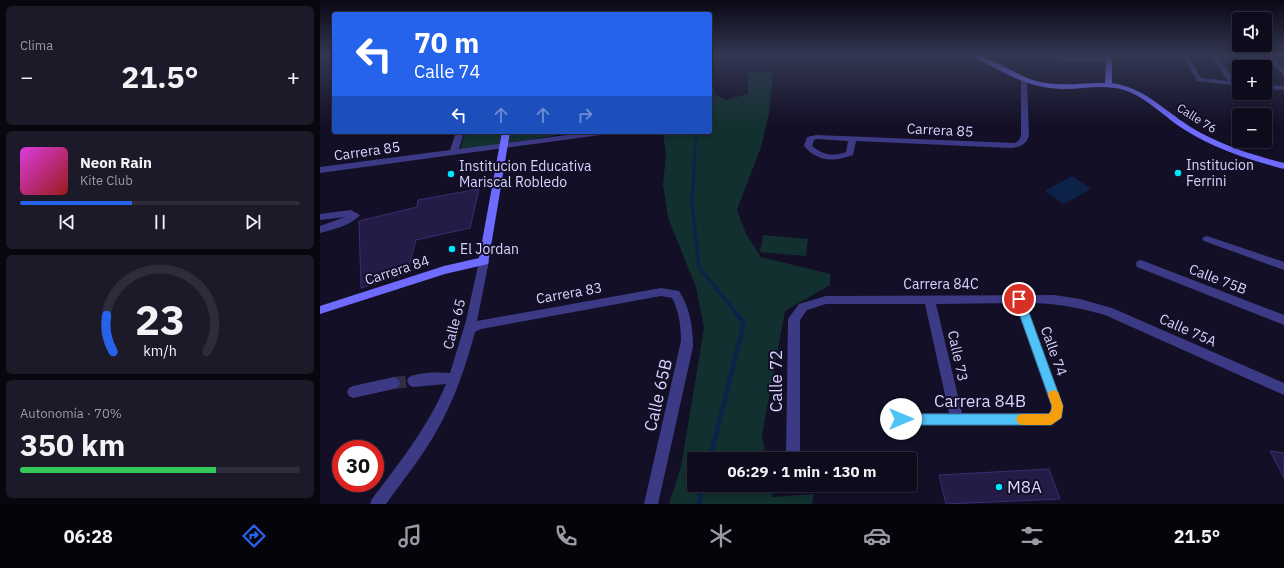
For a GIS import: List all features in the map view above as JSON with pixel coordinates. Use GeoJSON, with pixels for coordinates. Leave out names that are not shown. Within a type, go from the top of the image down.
{"type":"FeatureCollection","features":[{"type":"Feature","properties":{"kind":"street","name":"Calle 76"},"geometry":{"type":"LineString","coordinates":[[1024,79],[1043,85],[1059,87],[1092,83],[1108,84],[1126,88],[1143,96],[1186,128],[1218,145],[1284,166]]}},
{"type":"Feature","properties":{"kind":"street","name":"Carrera 85"},"geometry":{"type":"LineString","coordinates":[[852,139],[850,153],[840,158],[827,158],[815,154],[808,146],[810,140],[816,137],[1011,146],[1021,144],[1025,139],[1024,79]]}},
{"type":"Feature","properties":{"kind":"street"},"geometry":{"type":"LineString","coordinates":[[1108,79],[1108,84]]}},
{"type":"Feature","properties":{"kind":"street"},"geometry":{"type":"LineString","coordinates":[[1199,79],[1200,80],[1232,83]]}},
{"type":"Feature","properties":{"kind":"street"},"geometry":{"type":"LineString","coordinates":[[1272,87],[1284,88]]}},
{"type":"Feature","properties":{"kind":"street"},"geometry":{"type":"LineString","coordinates":[[454,152],[459,134]]}},
{"type":"Feature","properties":{"kind":"street","name":"Calle 65"},"geometry":{"type":"LineString","coordinates":[[377,504],[426,436],[438,416],[454,379],[470,329],[484,262],[506,134]]}},
{"type":"Feature","properties":{"kind":"street","name":"Carrera 85"},"geometry":{"type":"LineString","coordinates":[[320,170],[454,152],[504,147],[558,135],[575,134]]}},
{"type":"Feature","properties":{"kind":"street"},"geometry":{"type":"LineString","coordinates":[[320,217],[351,213],[355,215],[347,220],[320,230]]}},
{"type":"Feature","properties":{"kind":"street"},"geometry":{"type":"LineString","coordinates":[[1207,239],[1284,266]]}},
{"type":"Feature","properties":{"kind":"street","name":"Carrera 84"},"geometry":{"type":"LineString","coordinates":[[320,310],[437,272],[484,262]]}},
{"type":"Feature","properties":{"kind":"street","name":"Calle 75B"},"geometry":{"type":"LineString","coordinates":[[1141,264],[1284,320]]}},
{"type":"Feature","properties":{"kind":"street","name":"Carrera 83"},"geometry":{"type":"LineString","coordinates":[[470,329],[479,324],[661,292],[675,294]]}},
{"type":"Feature","properties":{"kind":"street","name":"Calle 65B"},"geometry":{"type":"LineString","coordinates":[[651,504],[687,347],[688,334],[679,300],[675,294]]}},
{"type":"Feature","properties":{"kind":"street","name":"Calle 74"},"geometry":{"type":"LineString","coordinates":[[1019,299],[1058,406],[1057,414]]}},
{"type":"Feature","properties":{"kind":"street","name":"Carrera 84C"},"geometry":{"type":"LineString","coordinates":[[803,307],[826,300],[1054,299],[1080,302]]}},
{"type":"Feature","properties":{"kind":"street","name":"Calle 73"},"geometry":{"type":"LineString","coordinates":[[930,300],[957,419]]}},
{"type":"Feature","properties":{"kind":"street","name":"Calle 75A"},"geometry":{"type":"LineString","coordinates":[[1080,302],[1108,311],[1284,389]]}},
{"type":"Feature","properties":{"kind":"street","name":"Calle 72"},"geometry":{"type":"LineString","coordinates":[[793,452],[794,319],[803,307]]}},
{"type":"Feature","properties":{"kind":"street"},"geometry":{"type":"LineString","coordinates":[[413,381],[439,378],[454,379]]}},
{"type":"Feature","properties":{"kind":"street"},"geometry":{"type":"LineString","coordinates":[[353,392],[394,383]]}},
{"type":"Feature","properties":{"kind":"street","name":"Carrera 84B"},"geometry":{"type":"LineString","coordinates":[[901,419],[1051,419],[1057,414]]}},
{"type":"Feature","properties":{"kind":"green space"},"geometry":{"type":"Polygon","coordinates":[[[712,79],[715,94],[725,100],[748,94],[748,79],[772,79],[769,114],[761,147],[737,210],[746,234],[761,257],[830,274],[830,285],[785,311],[762,435],[765,452],[687,452],[687,492],[771,492],[772,497],[814,494],[812,504],[669,504],[681,467],[704,328],[696,287],[668,218],[663,184],[666,155],[663,134],[712,134],[712,79]]]}},
{"type":"Feature","properties":{"kind":"green space"},"geometry":{"type":"Polygon","coordinates":[[[464,134],[554,134],[554,136],[460,150],[464,134]]]}},
{"type":"Feature","properties":{"kind":"green space"},"geometry":{"type":"Polygon","coordinates":[[[763,235],[808,239],[806,256],[760,252],[763,235]]]}},
{"type":"Feature","properties":{"kind":"water"},"geometry":{"type":"Polygon","coordinates":[[[1072,176],[1091,189],[1064,204],[1045,191],[1072,176]]]}},
{"type":"Feature","properties":{"kind":"building"},"geometry":{"type":"Polygon","coordinates":[[[479,189],[470,228],[416,240],[407,273],[361,288],[359,221],[417,207],[418,200],[479,189]]]}},
{"type":"Feature","properties":{"kind":"building"},"geometry":{"type":"Polygon","coordinates":[[[1270,451],[1284,453],[1284,478],[1270,451]]]}},
{"type":"Feature","properties":{"kind":"building","name":"M8A"},"geometry":{"type":"Polygon","coordinates":[[[1049,469],[1060,499],[946,504],[939,475],[1049,469]]]}},
{"type":"Feature","properties":{"kind":"waterway"},"geometry":{"type":"LineString","coordinates":[[694,168],[696,134]]}},
{"type":"Feature","properties":{"kind":"waterway"},"geometry":{"type":"LineString","coordinates":[[694,167],[692,204],[699,267],[737,314]]}},
{"type":"Feature","properties":{"kind":"waterway"},"geometry":{"type":"LineString","coordinates":[[712,452],[744,323],[736,313]]}},
{"type":"Feature","properties":{"kind":"waterway"},"geometry":{"type":"LineString","coordinates":[[699,504],[702,492]]}},
{"type":"Feature","properties":{"kind":"tunnel"},"geometry":{"type":"LineString","coordinates":[[394,383],[413,381]]}},
{"type":"Feature","properties":{"kind":"slow traffic"},"geometry":{"type":"LineString","coordinates":[[1022,419],[1051,419],[1057,414],[1058,406],[1053,395]]}},
{"type":"Feature","properties":{"kind":"place","name":"Institucion Ferrini"},"geometry":{"type":"Point","coordinates":[1178,173]}},
{"type":"Feature","properties":{"kind":"place","name":"Institucion Educativa Mariscal Robledo"},"geometry":{"type":"Point","coordinates":[451,174]}},
{"type":"Feature","properties":{"kind":"place","name":"El Jordan"},"geometry":{"type":"Point","coordinates":[452,249]}},
{"type":"Feature","properties":{"kind":"place","name":"M8A"},"geometry":{"type":"Point","coordinates":[999,487]}},
{"type":"Feature","properties":{"kind":"route"},"geometry":{"type":"LineString","coordinates":[[901,419],[1051,419],[1057,414],[1058,406],[1019,299]]}}]}
